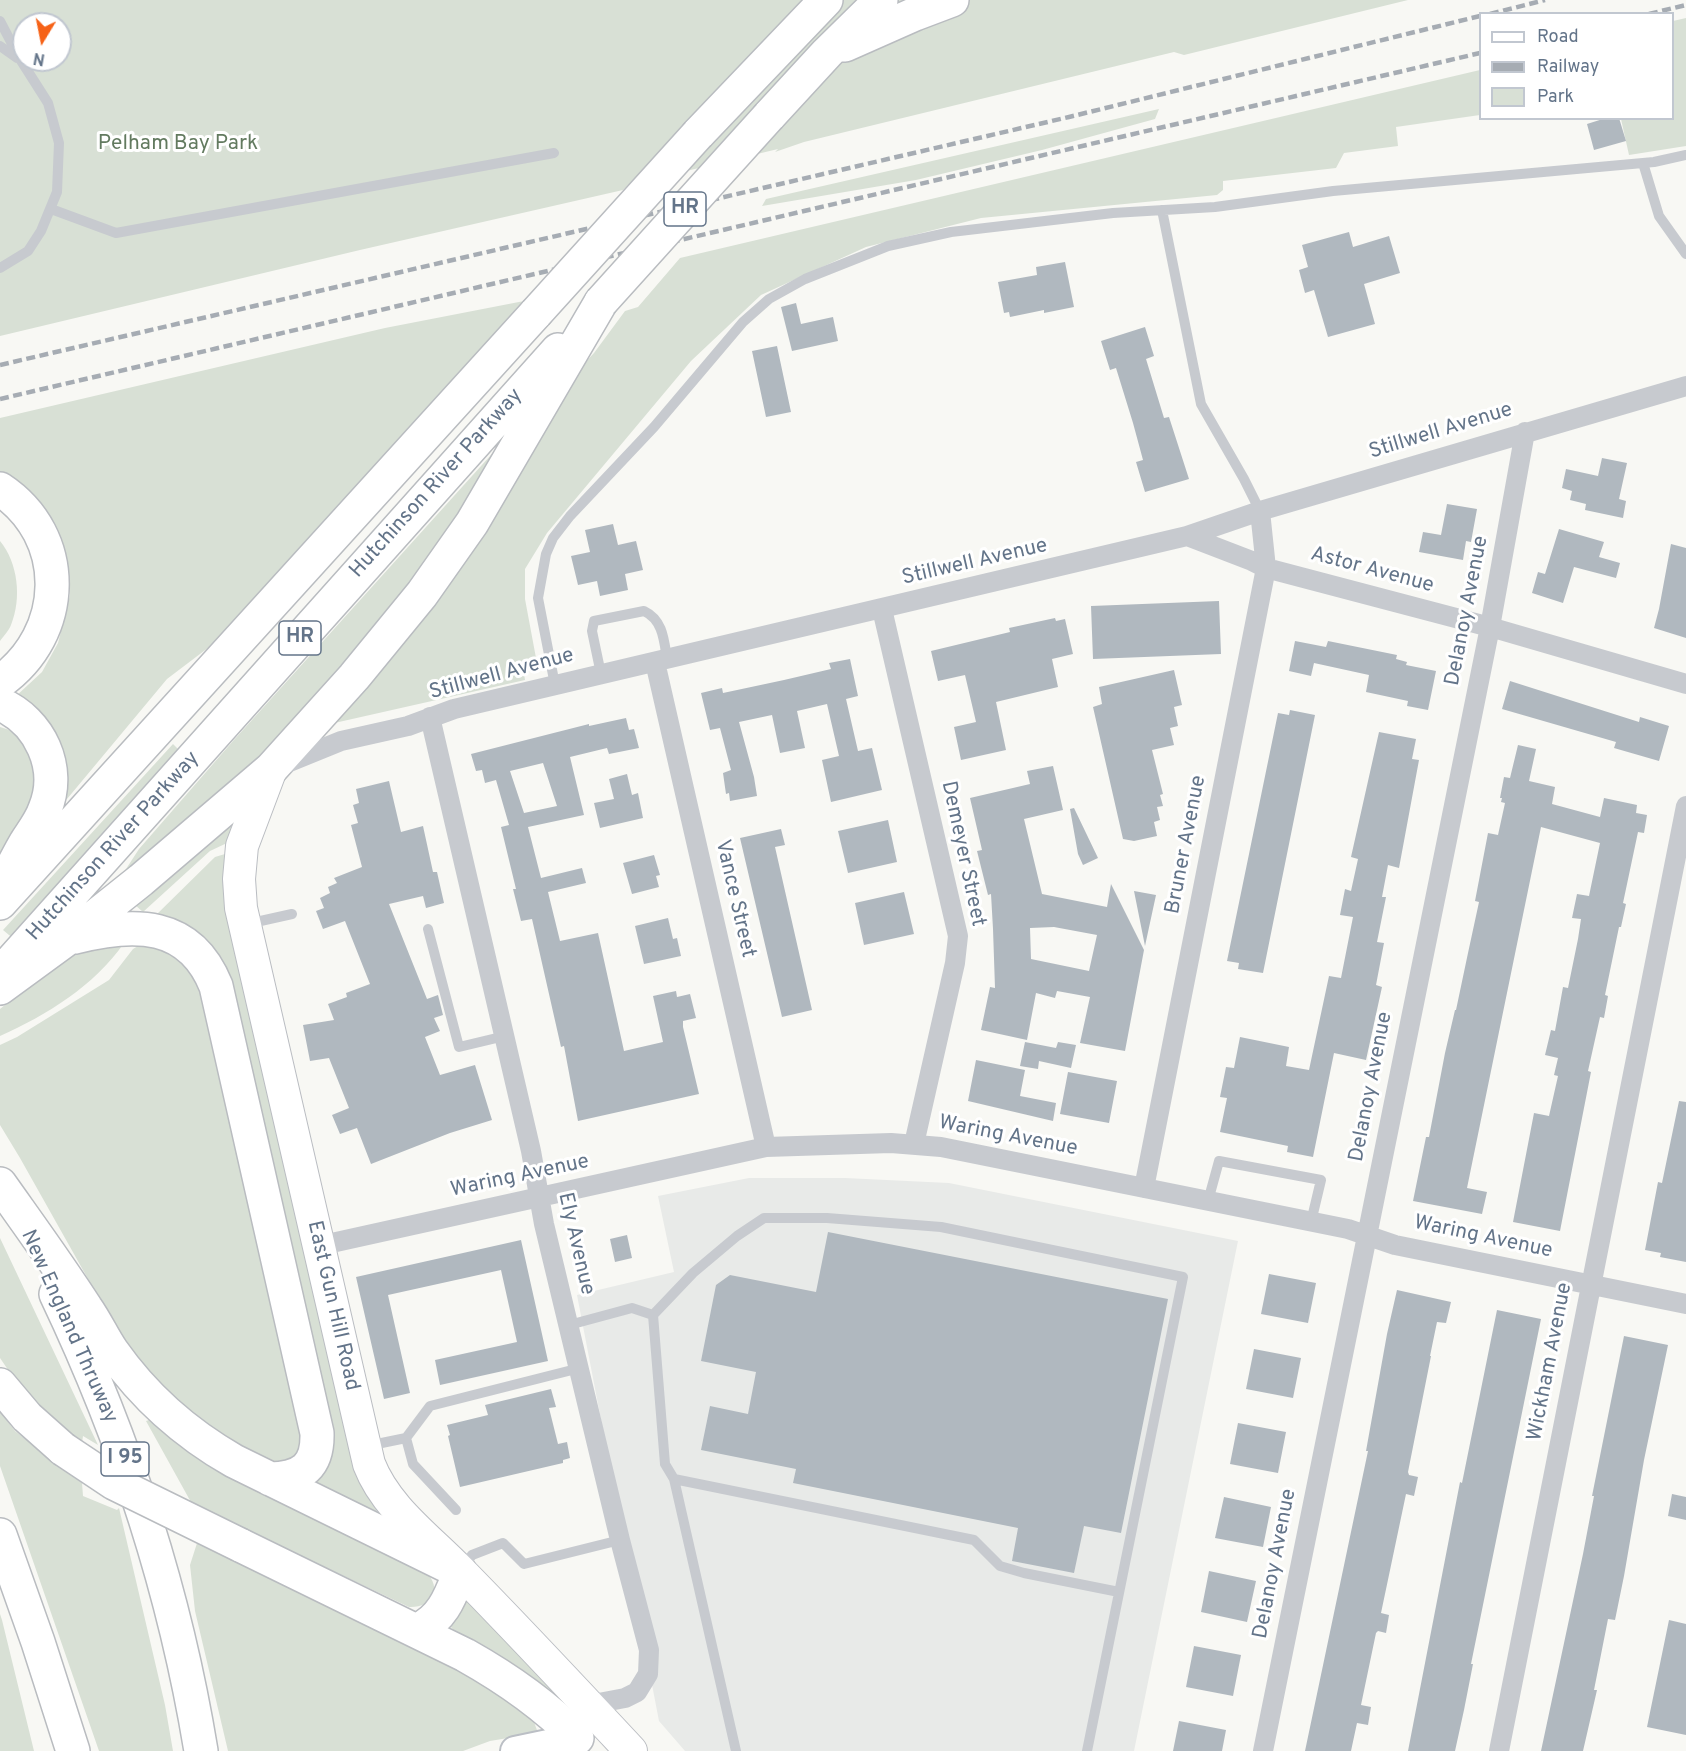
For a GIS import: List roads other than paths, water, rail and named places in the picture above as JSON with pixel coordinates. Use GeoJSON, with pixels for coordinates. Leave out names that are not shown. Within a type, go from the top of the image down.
{"type":"FeatureCollection","features":[{"type":"Feature","properties":{"kind":"highway","name":"Hutchinson River Parkway"},"geometry":{"type":"LineString","coordinates":[[0,903],[698,134],[825,0]]}},
{"type":"Feature","properties":{"kind":"highway","name":"Hutchinson River Parkway"},"geometry":{"type":"LineString","coordinates":[[0,974],[769,116],[827,53],[881,0]]}},
{"type":"Feature","properties":{"kind":"highway"},"geometry":{"type":"LineString","coordinates":[[827,53],[952,0]]}},
{"type":"Feature","properties":{"kind":"highway"},"geometry":{"type":"LineString","coordinates":[[0,988],[67,939],[164,862],[271,769],[392,632],[449,557],[492,492],[601,302]]}},
{"type":"Feature","properties":{"kind":"highway"},"geometry":{"type":"LineString","coordinates":[[0,489],[22,507],[40,534],[49,561],[52,597],[47,620],[34,648],[16,670],[0,682]]}},
{"type":"Feature","properties":{"kind":"highway"},"geometry":{"type":"LineString","coordinates":[[0,516],[13,530],[23,548],[30,566],[33,587],[31,609],[23,631],[0,661]]}},
{"type":"Feature","properties":{"kind":"highway"},"geometry":{"type":"LineString","coordinates":[[0,704],[15,712],[33,729],[48,756],[51,778],[46,809],[0,890]]}},
{"type":"Feature","properties":{"kind":"highway"},"geometry":{"type":"LineString","coordinates":[[67,939],[120,928],[156,930],[191,949],[208,969],[216,986],[317,1433],[316,1452],[308,1467],[292,1477],[270,1479]]}},
{"type":"Feature","properties":{"kind":"highway"},"geometry":{"type":"LineString","coordinates":[[0,1184],[88,1310],[114,1354],[152,1400],[183,1429],[270,1479],[460,1572],[442,1612],[429,1625],[418,1630]]}},
{"type":"Feature","properties":{"kind":"highway","name":"New England Thruway"},"geometry":{"type":"LineString","coordinates":[[0,1184],[68,1318],[99,1390],[146,1518],[183,1658],[201,1751]]}},
{"type":"Feature","properties":{"kind":"highway"},"geometry":{"type":"LineString","coordinates":[[0,1385],[27,1417],[63,1449],[114,1483],[418,1630],[474,1660],[520,1689],[562,1723],[583,1744]]}},
{"type":"Feature","properties":{"kind":"highway"},"geometry":{"type":"LineString","coordinates":[[0,1535],[73,1751]]}},
{"type":"Feature","properties":{"kind":"main road","name":"East Gun Hill Road"},"geometry":{"type":"LineString","coordinates":[[271,769],[246,832],[239,860],[244,924],[373,1474],[387,1497],[631,1751]]}},
{"type":"Feature","properties":{"kind":"main road"},"geometry":{"type":"LineString","coordinates":[[515,1751],[583,1744]]}},
{"type":"Feature","properties":{"kind":"street","name":"Stillwell Avenue"},"geometry":{"type":"LineString","coordinates":[[271,769],[340,741],[408,726],[454,709],[1186,536],[1260,511],[1686,386]]}},
{"type":"Feature","properties":{"kind":"street","name":"Delanoy Avenue"},"geometry":{"type":"LineString","coordinates":[[1263,1751],[1490,627],[1525,432]]}},
{"type":"Feature","properties":{"kind":"street","name":"Bruner Avenue"},"geometry":{"type":"LineString","coordinates":[[1144,1188],[1266,568],[1260,511]]}},
{"type":"Feature","properties":{"kind":"street","name":"Astor Avenue"},"geometry":{"type":"LineString","coordinates":[[1186,536],[1266,568],[1490,627],[1686,684]]}},
{"type":"Feature","properties":{"kind":"street","name":"Demeyer Street"},"geometry":{"type":"LineString","coordinates":[[882,609],[958,936],[955,963],[914,1144]]}},
{"type":"Feature","properties":{"kind":"street","name":"Vance Street"},"geometry":{"type":"LineString","coordinates":[[661,660],[766,1147]]}},
{"type":"Feature","properties":{"kind":"street","name":"Ely Avenue"},"geometry":{"type":"LineString","coordinates":[[430,717],[531,1151],[544,1224],[620,1540],[649,1650],[650,1666],[645,1681],[631,1696],[588,1705]]}},
{"type":"Feature","properties":{"kind":"street","name":"Wickham Avenue"},"geometry":{"type":"LineString","coordinates":[[1498,1751],[1686,806]]}},
{"type":"Feature","properties":{"kind":"street","name":"Waring Avenue"},"geometry":{"type":"LineString","coordinates":[[318,1246],[766,1147],[914,1144],[941,1147],[1348,1229],[1395,1245],[1686,1304]]}},
{"type":"Feature","properties":{"kind":"lane"},"geometry":{"type":"LineString","coordinates":[[0,21],[12,44]]}},
{"type":"Feature","properties":{"kind":"lane"},"geometry":{"type":"LineString","coordinates":[[0,268],[28,251],[41,231],[57,192],[59,143],[48,103],[28,72]]}},
{"type":"Feature","properties":{"kind":"lane"},"geometry":{"type":"LineString","coordinates":[[51,208],[116,233],[554,153]]}},
{"type":"Feature","properties":{"kind":"lane"},"geometry":{"type":"LineString","coordinates":[[555,685],[538,598],[546,554],[553,538],[570,516],[654,427],[743,322],[769,299],[805,279],[888,246],[951,232],[1113,213],[1215,207],[1333,191],[1643,163],[1686,155]]}},
{"type":"Feature","properties":{"kind":"lane"},"geometry":{"type":"LineString","coordinates":[[1643,163],[1659,216],[1686,254]]}},
{"type":"Feature","properties":{"kind":"lane"},"geometry":{"type":"LineString","coordinates":[[1162,210],[1201,404],[1260,511]]}},
{"type":"Feature","properties":{"kind":"lane"},"geometry":{"type":"LineString","coordinates":[[601,674],[592,631],[594,621],[644,611],[650,614],[657,620],[662,631],[661,660]]}},
{"type":"Feature","properties":{"kind":"lane"},"geometry":{"type":"LineString","coordinates":[[244,924],[292,914]]}},
{"type":"Feature","properties":{"kind":"lane"},"geometry":{"type":"LineString","coordinates":[[428,929],[459,1047],[505,1036]]}},
{"type":"Feature","properties":{"kind":"lane"},"geometry":{"type":"LineString","coordinates":[[1208,1201],[1219,1161],[1321,1180],[1311,1222]]}},
{"type":"Feature","properties":{"kind":"lane"},"geometry":{"type":"LineString","coordinates":[[735,1751],[674,1479],[665,1464],[654,1315],[693,1273],[737,1236],[764,1218],[827,1218],[941,1227],[1183,1277],[1087,1751]]}},
{"type":"Feature","properties":{"kind":"lane"},"geometry":{"type":"LineString","coordinates":[[569,1325],[633,1308],[654,1315]]}},
{"type":"Feature","properties":{"kind":"lane"},"geometry":{"type":"LineString","coordinates":[[365,1447],[405,1438],[430,1406],[580,1368]]}},
{"type":"Feature","properties":{"kind":"lane"},"geometry":{"type":"LineString","coordinates":[[405,1438],[413,1464],[456,1510]]}},
{"type":"Feature","properties":{"kind":"lane"},"geometry":{"type":"LineString","coordinates":[[674,1479],[974,1540],[1000,1566],[1119,1592]]}},
{"type":"Feature","properties":{"kind":"lane"},"geometry":{"type":"LineString","coordinates":[[460,1572],[472,1555],[503,1543],[524,1564],[620,1540]]}},
{"type":"Feature","properties":{"kind":"railway"},"geometry":{"type":"LineString","coordinates":[[1498,12],[1545,0]]}},
{"type":"Feature","properties":{"kind":"railway"},"geometry":{"type":"LineString","coordinates":[[1657,12],[1686,5]]}},
{"type":"Feature","properties":{"kind":"railway"},"geometry":{"type":"LineString","coordinates":[[0,365],[1069,117],[1479,16]]}},
{"type":"Feature","properties":{"kind":"railway"},"geometry":{"type":"LineString","coordinates":[[0,399],[1479,53]]}},
{"type":"Feature","properties":{"kind":"park label","name":"Pelham Bay Park"},"geometry":{"type":"Point","coordinates":[178,145]}}]}
